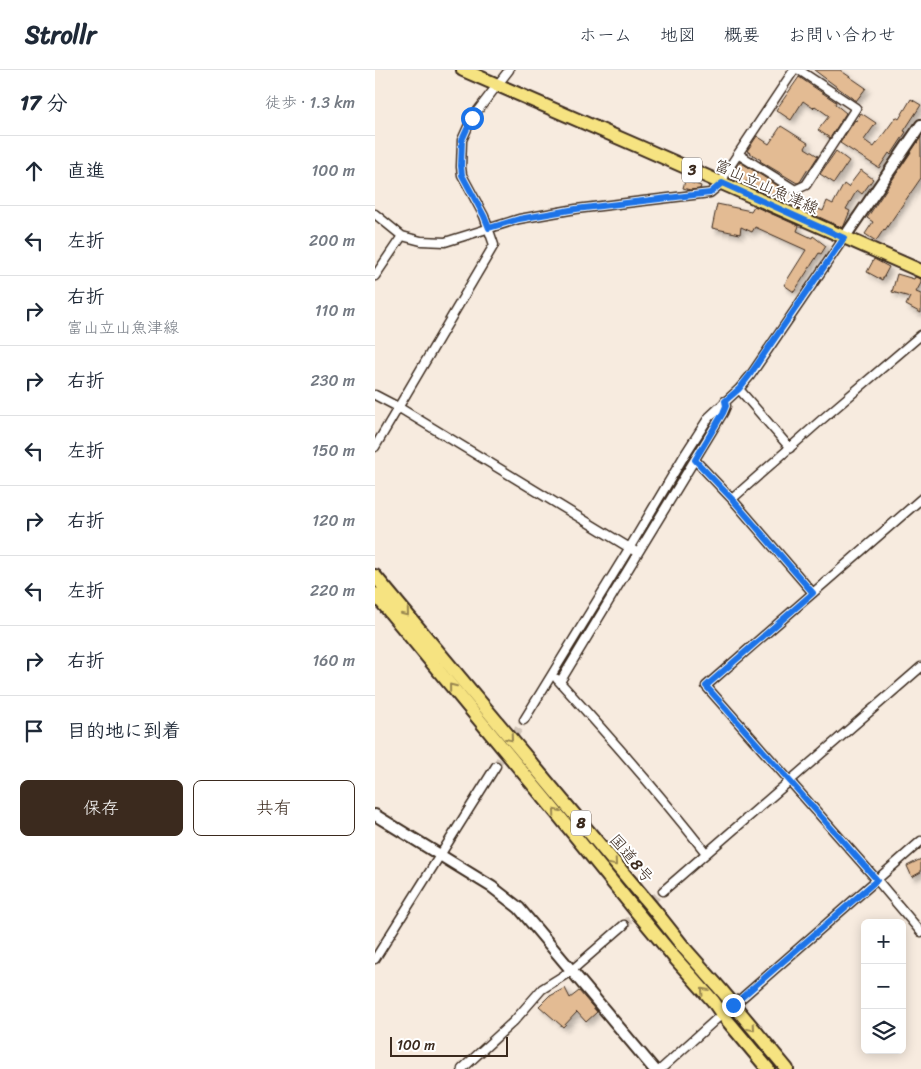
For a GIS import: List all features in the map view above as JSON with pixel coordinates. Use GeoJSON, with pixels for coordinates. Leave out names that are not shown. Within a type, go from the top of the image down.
{"type":"FeatureCollection","features":[{"type":"Feature","properties":{"kind":"main road","name":"富山立山魚津線"},"geometry":{"type":"LineString","coordinates":[[463,70],[921,271]]}},
{"type":"Feature","properties":{"kind":"main road","name":"国道8号"},"geometry":{"type":"LineString","coordinates":[[375,576],[787,1069]]}},
{"type":"Feature","properties":{"kind":"main road","name":"国道8号"},"geometry":{"type":"LineString","coordinates":[[375,594],[768,1069]]}},
{"type":"Feature","properties":{"kind":"street"},"geometry":{"type":"LineString","coordinates":[[375,447],[494,245],[484,216],[462,175],[462,140],[472,118],[509,70]]}},
{"type":"Feature","properties":{"kind":"street"},"geometry":{"type":"LineString","coordinates":[[375,214],[402,236],[421,241],[445,242],[519,219],[576,209],[710,193],[722,183],[726,172],[794,70]]}},
{"type":"Feature","properties":{"kind":"street"},"geometry":{"type":"LineString","coordinates":[[738,154],[795,190],[806,185],[856,108],[799,70]]}},
{"type":"Feature","properties":{"kind":"street"},"geometry":{"type":"LineString","coordinates":[[524,720],[709,417],[739,389],[749,376],[921,125]]}},
{"type":"Feature","properties":{"kind":"street"},"geometry":{"type":"LineString","coordinates":[[375,276],[402,236]]}},
{"type":"Feature","properties":{"kind":"street"},"geometry":{"type":"LineString","coordinates":[[732,499],[921,334]]}},
{"type":"Feature","properties":{"kind":"street"},"geometry":{"type":"LineString","coordinates":[[739,389],[790,448]]}},
{"type":"Feature","properties":{"kind":"street"},"geometry":{"type":"LineString","coordinates":[[375,395],[398,407],[638,553]]}},
{"type":"Feature","properties":{"kind":"street"},"geometry":{"type":"LineString","coordinates":[[560,682],[723,413],[726,406],[725,401]]}},
{"type":"Feature","properties":{"kind":"street"},"geometry":{"type":"LineString","coordinates":[[695,460],[732,499],[813,593]]}},
{"type":"Feature","properties":{"kind":"street"},"geometry":{"type":"LineString","coordinates":[[921,499],[706,686],[921,932]]}},
{"type":"Feature","properties":{"kind":"street"},"geometry":{"type":"LineString","coordinates":[[663,891],[921,667]]}},
{"type":"Feature","properties":{"kind":"street"},"geometry":{"type":"LineString","coordinates":[[553,674],[664,800],[706,853]]}},
{"type":"Feature","properties":{"kind":"street"},"geometry":{"type":"LineString","coordinates":[[375,959],[497,766]]}},
{"type":"Feature","properties":{"kind":"street"},"geometry":{"type":"LineString","coordinates":[[375,815],[441,855],[519,908],[654,1069]]}},
{"type":"Feature","properties":{"kind":"street"},"geometry":{"type":"LineString","coordinates":[[661,1069],[921,841]]}},
{"type":"Feature","properties":{"kind":"street"},"geometry":{"type":"LineString","coordinates":[[461,1069],[514,1022],[542,989],[571,971],[624,925]]}},
{"type":"Feature","properties":{"kind":"building"},"geometry":{"type":"Polygon","coordinates":[[[814,70],[840,70],[866,88],[856,101],[814,70]]]}},
{"type":"Feature","properties":{"kind":"building"},"geometry":{"type":"Polygon","coordinates":[[[799,77],[836,102],[835,104],[846,113],[830,138],[818,130],[829,116],[815,106],[813,108],[803,101],[791,120],[776,110],[799,77]]]}},
{"type":"Feature","properties":{"kind":"building"},"geometry":{"type":"Polygon","coordinates":[[[911,99],[921,105],[891,155],[889,153],[879,168],[840,143],[861,113],[876,123],[864,140],[874,147],[896,117],[899,119],[911,99]]]}},
{"type":"Feature","properties":{"kind":"building"},"geometry":{"type":"Polygon","coordinates":[[[781,126],[808,143],[805,148],[818,156],[800,182],[797,183],[747,151],[757,136],[769,144],[781,126]]]}},
{"type":"Feature","properties":{"kind":"building"},"geometry":{"type":"Polygon","coordinates":[[[921,137],[921,178],[876,241],[865,234],[873,222],[867,218],[921,137]]]}},
{"type":"Feature","properties":{"kind":"building"},"geometry":{"type":"Polygon","coordinates":[[[836,151],[849,161],[834,183],[820,174],[836,151]]]}},
{"type":"Feature","properties":{"kind":"building"},"geometry":{"type":"Polygon","coordinates":[[[740,162],[783,189],[777,198],[759,187],[757,190],[746,181],[744,184],[731,175],[740,162]]]}},
{"type":"Feature","properties":{"kind":"building"},"geometry":{"type":"Polygon","coordinates":[[[861,170],[873,179],[862,194],[857,190],[846,209],[850,211],[843,228],[795,206],[797,200],[823,211],[827,201],[833,204],[844,184],[848,187],[861,170]]]}},
{"type":"Feature","properties":{"kind":"building"},"geometry":{"type":"Polygon","coordinates":[[[685,181],[701,186],[700,189],[690,190],[683,188],[685,181]]]}},
{"type":"Feature","properties":{"kind":"building"},"geometry":{"type":"Polygon","coordinates":[[[717,204],[751,211],[754,206],[799,226],[797,231],[812,238],[813,236],[826,246],[821,254],[819,253],[794,292],[784,285],[806,250],[755,227],[752,232],[741,227],[740,234],[712,228],[717,204]]]}},
{"type":"Feature","properties":{"kind":"building"},"geometry":{"type":"Polygon","coordinates":[[[874,259],[889,267],[882,280],[867,272],[874,259]]]}},
{"type":"Feature","properties":{"kind":"building"},"geometry":{"type":"Polygon","coordinates":[[[897,274],[921,279],[916,292],[921,294],[921,313],[906,305],[910,297],[892,292],[897,274]]]}},
{"type":"Feature","properties":{"kind":"building"},"geometry":{"type":"Polygon","coordinates":[[[921,859],[921,872],[912,877],[907,866],[921,859]]]}},
{"type":"Feature","properties":{"kind":"building"},"geometry":{"type":"Polygon","coordinates":[[[565,988],[570,998],[579,991],[597,1012],[586,1022],[577,1012],[563,1027],[539,1006],[550,995],[565,988]]]}},
{"type":"Feature","properties":{"kind":"tunnel"},"geometry":{"type":"LineString","coordinates":[[496,766],[524,720]]}},
{"type":"Feature","properties":{"kind":"tunnel"},"geometry":{"type":"LineString","coordinates":[[624,925],[663,891]]}},
{"type":"Feature","properties":{"kind":"route"},"geometry":{"type":"LineString","coordinates":[[472,118],[462,140],[462,175],[489,228],[519,219],[576,209],[710,193],[722,183],[844,238],[749,376],[739,389],[725,401],[726,406],[723,413],[695,460],[732,499],[813,593],[706,686],[877,880],[733,1005]]}}]}
